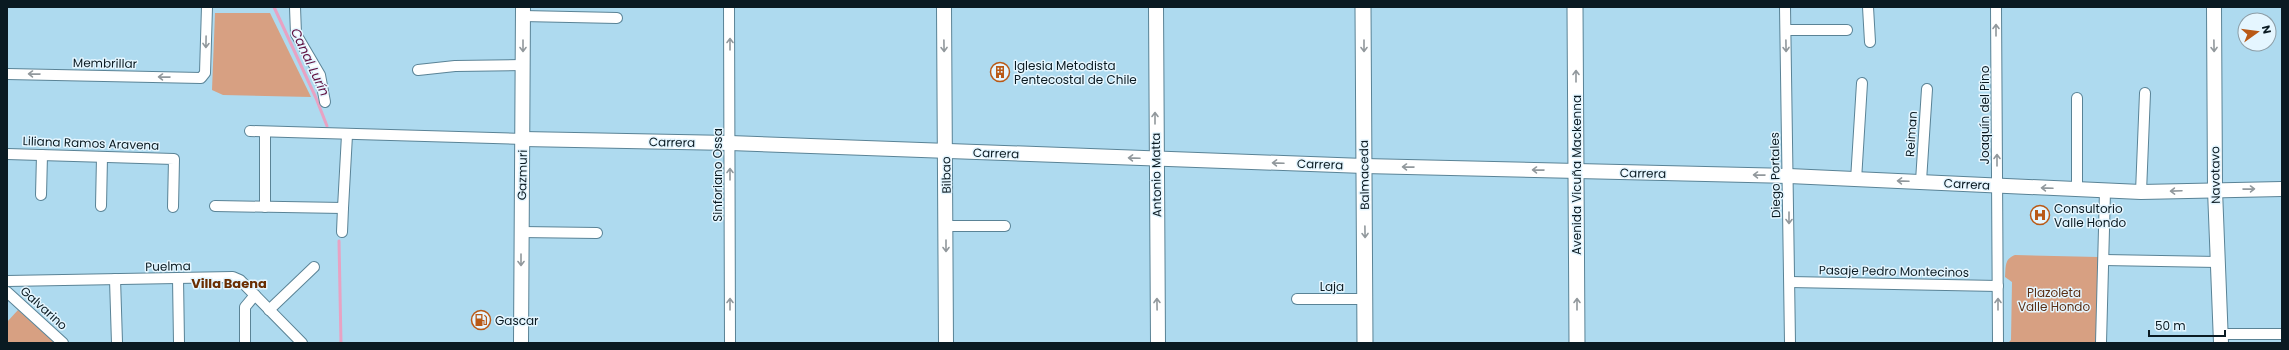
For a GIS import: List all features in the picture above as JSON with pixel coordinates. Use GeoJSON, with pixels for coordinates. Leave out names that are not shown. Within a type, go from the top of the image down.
{"type":"FeatureCollection","features":[{"type":"Feature","properties":{"kind":"main road","name":"Balmaceda"},"geometry":{"type":"LineString","coordinates":[[1364,7],[1365,343]]}},
{"type":"Feature","properties":{"kind":"main road","name":"Avenida Vicuña Mackenna"},"geometry":{"type":"LineString","coordinates":[[1575,7],[1577,343]]}},
{"type":"Feature","properties":{"kind":"street","name":"Membrillar"},"geometry":{"type":"LineString","coordinates":[[7,74],[202,77],[205,73],[207,7]]}},
{"type":"Feature","properties":{"kind":"street"},"geometry":{"type":"LineString","coordinates":[[295,7],[296,34],[320,75],[324,102]]}},
{"type":"Feature","properties":{"kind":"street","name":"Sinforiano Ossa"},"geometry":{"type":"LineString","coordinates":[[730,7],[730,343]]}},
{"type":"Feature","properties":{"kind":"street","name":"Bilbao"},"geometry":{"type":"LineString","coordinates":[[944,7],[946,343]]}},
{"type":"Feature","properties":{"kind":"street","name":"Antonio Matta"},"geometry":{"type":"LineString","coordinates":[[1156,7],[1155,159],[1158,343]]}},
{"type":"Feature","properties":{"kind":"street","name":"Diego Portales"},"geometry":{"type":"LineString","coordinates":[[1785,7],[1789,176],[1790,343]]}},
{"type":"Feature","properties":{"kind":"street"},"geometry":{"type":"LineString","coordinates":[[1868,7],[1870,42]]}},
{"type":"Feature","properties":{"kind":"street","name":"Joaquín del Pino"},"geometry":{"type":"LineString","coordinates":[[1996,7],[1998,343]]}},
{"type":"Feature","properties":{"kind":"street","name":"Navotavo"},"geometry":{"type":"LineString","coordinates":[[2214,7],[2215,190],[2220,339]]}},
{"type":"Feature","properties":{"kind":"street"},"geometry":{"type":"LineString","coordinates":[[523,12],[617,18]]}},
{"type":"Feature","properties":{"kind":"street","name":"Gazmuri"},"geometry":{"type":"LineString","coordinates":[[521,343],[523,12]]}},
{"type":"Feature","properties":{"kind":"street"},"geometry":{"type":"LineString","coordinates":[[1786,30],[1847,30]]}},
{"type":"Feature","properties":{"kind":"street"},"geometry":{"type":"LineString","coordinates":[[418,70],[455,66],[523,66]]}},
{"type":"Feature","properties":{"kind":"street"},"geometry":{"type":"LineString","coordinates":[[1856,180],[1862,83]]}},
{"type":"Feature","properties":{"kind":"street","name":"Reiman"},"geometry":{"type":"LineString","coordinates":[[1921,181],[1927,88]]}},
{"type":"Feature","properties":{"kind":"street"},"geometry":{"type":"LineString","coordinates":[[2141,192],[2145,93]]}},
{"type":"Feature","properties":{"kind":"street"},"geometry":{"type":"LineString","coordinates":[[2077,98],[2077,189]]}},
{"type":"Feature","properties":{"kind":"street","name":"Carrera"},"geometry":{"type":"LineString","coordinates":[[250,131],[730,143],[1364,166],[1789,176],[1856,180],[1921,181],[2105,191],[2141,192],[2282,189]]}},
{"type":"Feature","properties":{"kind":"street"},"geometry":{"type":"LineString","coordinates":[[265,132],[265,207]]}},
{"type":"Feature","properties":{"kind":"street"},"geometry":{"type":"LineString","coordinates":[[342,232],[347,134]]}},
{"type":"Feature","properties":{"kind":"street","name":"Liliana Ramos Aravena"},"geometry":{"type":"LineString","coordinates":[[7,154],[174,159],[173,207]]}},
{"type":"Feature","properties":{"kind":"street"},"geometry":{"type":"LineString","coordinates":[[41,196],[42,155]]}},
{"type":"Feature","properties":{"kind":"street"},"geometry":{"type":"LineString","coordinates":[[101,206],[102,157]]}},
{"type":"Feature","properties":{"kind":"street"},"geometry":{"type":"LineString","coordinates":[[2101,343],[2105,191]]}},
{"type":"Feature","properties":{"kind":"street"},"geometry":{"type":"LineString","coordinates":[[215,206],[343,208]]}},
{"type":"Feature","properties":{"kind":"street"},"geometry":{"type":"LineString","coordinates":[[946,226],[1005,226]]}},
{"type":"Feature","properties":{"kind":"street"},"geometry":{"type":"LineString","coordinates":[[522,232],[597,233]]}},
{"type":"Feature","properties":{"kind":"street"},"geometry":{"type":"LineString","coordinates":[[2104,260],[2217,262]]}},
{"type":"Feature","properties":{"kind":"street"},"geometry":{"type":"LineString","coordinates":[[269,310],[314,267]]}},
{"type":"Feature","properties":{"kind":"street","name":"Puelma"},"geometry":{"type":"LineString","coordinates":[[7,281],[233,277],[240,280],[302,343]]}},
{"type":"Feature","properties":{"kind":"street"},"geometry":{"type":"LineString","coordinates":[[178,278],[179,343]]}},
{"type":"Feature","properties":{"kind":"street"},"geometry":{"type":"LineString","coordinates":[[114,279],[117,343]]}},
{"type":"Feature","properties":{"kind":"street","name":"Pasaje Pedro Montecinos"},"geometry":{"type":"LineString","coordinates":[[1790,282],[1998,286]]}},
{"type":"Feature","properties":{"kind":"street","name":"Galvarino"},"geometry":{"type":"LineString","coordinates":[[7,292],[63,343]]}},
{"type":"Feature","properties":{"kind":"street"},"geometry":{"type":"LineString","coordinates":[[245,343],[245,307],[255,296]]}},
{"type":"Feature","properties":{"kind":"street","name":"Laja"},"geometry":{"type":"LineString","coordinates":[[1297,299],[1366,299]]}},
{"type":"Feature","properties":{"kind":"street"},"geometry":{"type":"LineString","coordinates":[[2220,339],[2282,334]]}},
{"type":"Feature","properties":{"kind":"green space"},"geometry":{"type":"Polygon","coordinates":[[[215,13],[270,13],[311,97],[223,95],[212,90],[215,13]]]}},
{"type":"Feature","properties":{"kind":"green space","name":"Plazoleta Valle Hondo"},"geometry":{"type":"Polygon","coordinates":[[[2015,255],[2098,257],[2096,343],[2008,343],[2011,340],[2012,282],[2005,277],[2005,270],[2007,261],[2015,255]]]}},
{"type":"Feature","properties":{"kind":"green space"},"geometry":{"type":"Polygon","coordinates":[[[18,310],[55,343],[7,343],[7,322],[18,310]]]}},
{"type":"Feature","properties":{"kind":"waterway","name":"Canal Lurín"},"geometry":{"type":"LineString","coordinates":[[274,7],[316,98],[327,126]]}},
{"type":"Feature","properties":{"kind":"waterway","name":"Canal Lurín"},"geometry":{"type":"LineString","coordinates":[[339,241],[341,343]]}},
{"type":"Feature","properties":{"kind":"place","name":"Iglesia Metodista Pentecostal de Chile"},"geometry":{"type":"Point","coordinates":[1000,72]}},
{"type":"Feature","properties":{"kind":"place","name":"Consultorio Valle Hondo"},"geometry":{"type":"Point","coordinates":[2040,215]}},
{"type":"Feature","properties":{"kind":"place","name":"Gascar"},"geometry":{"type":"Point","coordinates":[481,320]}},
{"type":"Feature","properties":{"kind":"district","name":"Villa Baena"},"geometry":{"type":"Point","coordinates":[229,283]}}]}
